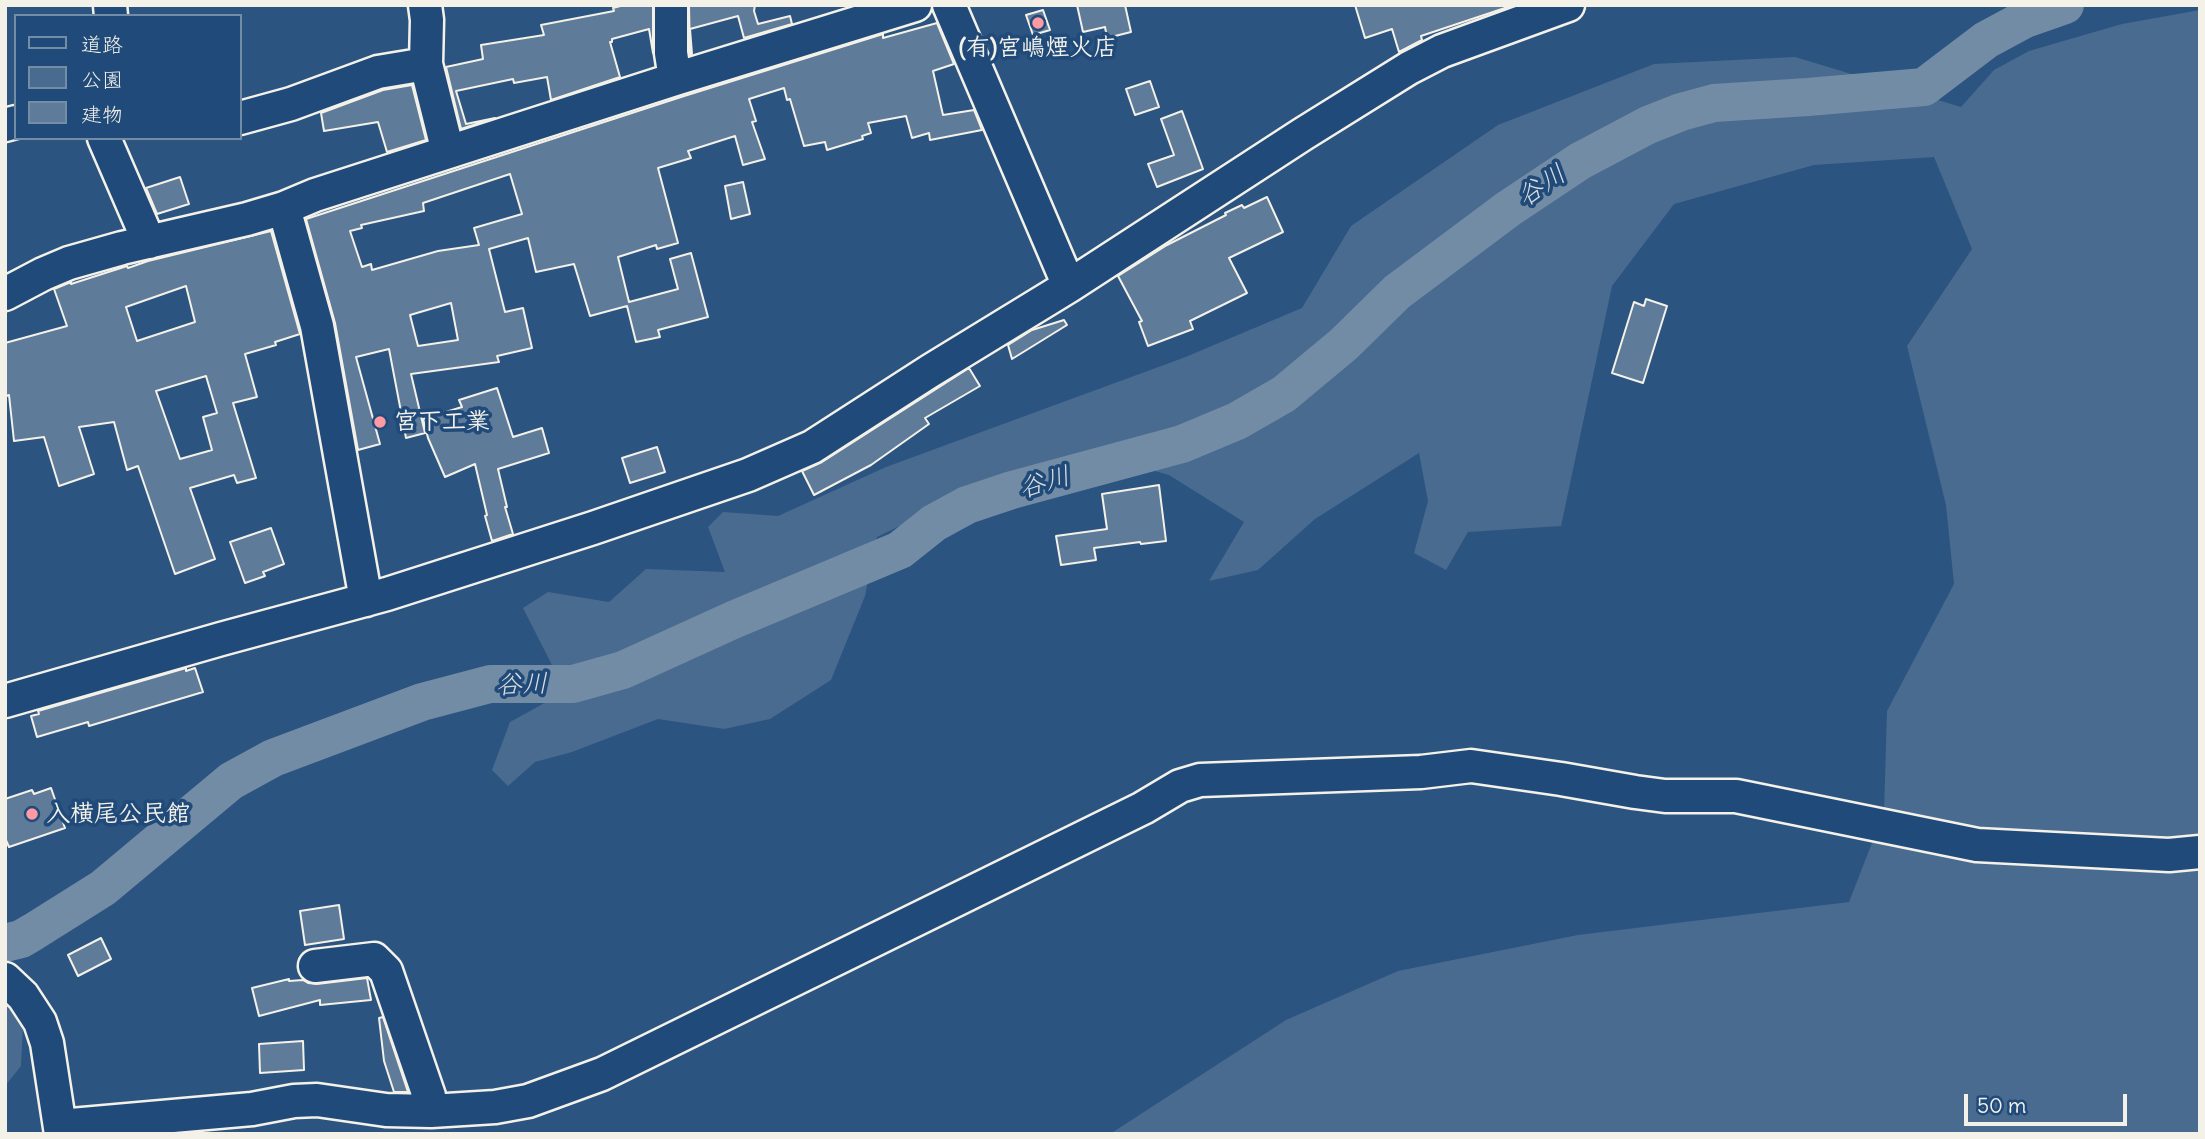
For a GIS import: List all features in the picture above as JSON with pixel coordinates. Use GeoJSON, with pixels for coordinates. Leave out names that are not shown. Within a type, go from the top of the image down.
{"type":"FeatureCollection","features":[{"type":"Feature","properties":{"kind":"street"},"geometry":{"type":"LineString","coordinates":[[425,5],[428,20],[426,64],[448,152]]}},
{"type":"Feature","properties":{"kind":"street"},"geometry":{"type":"LineString","coordinates":[[671,5],[671,53],[675,79]]}},
{"type":"Feature","properties":{"kind":"street"},"geometry":{"type":"LineString","coordinates":[[5,294],[69,263],[200,232],[284,208],[315,195],[448,152],[915,5]]}},
{"type":"Feature","properties":{"kind":"street"},"geometry":{"type":"LineString","coordinates":[[949,5],[1069,286]]}},
{"type":"Feature","properties":{"kind":"street"},"geometry":{"type":"LineString","coordinates":[[5,701],[366,600],[593,528],[748,475],[812,447],[1409,68],[1442,51],[1568,5]]}},
{"type":"Feature","properties":{"kind":"street"},"geometry":{"type":"LineString","coordinates":[[242,116],[291,104],[378,72],[426,64]]}},
{"type":"Feature","properties":{"kind":"street"},"geometry":{"type":"LineString","coordinates":[[105,140],[149,242]]}},
{"type":"Feature","properties":{"kind":"street"},"geometry":{"type":"LineString","coordinates":[[284,208],[317,326],[366,600]]}},
{"type":"Feature","properties":{"kind":"street"},"geometry":{"type":"LineString","coordinates":[[5,979],[23,996],[40,1022],[47,1043],[60,1130],[252,1109],[294,1101],[317,1100],[387,1110],[432,1111],[495,1107],[528,1101],[602,1074],[1143,808],[1180,786],[1199,780],[1421,772],[1471,766],[1665,796],[1735,796],[1977,845],[2169,855],[2200,852]]}},
{"type":"Feature","properties":{"kind":"street"},"geometry":{"type":"LineString","coordinates":[[315,966],[374,959],[386,971],[432,1111]]}},
{"type":"Feature","properties":{"kind":"green space"},"geometry":{"type":"Polygon","coordinates":[[[2200,10],[2200,1134],[1110,1134],[1286,1020],[1398,971],[1578,935],[1849,902],[1884,812],[1887,711],[1954,584],[1946,505],[1907,346],[1972,249],[1934,157],[1814,165],[1674,204],[1612,286],[1561,526],[1468,532],[1446,570],[1414,553],[1428,501],[1419,453],[1315,519],[1258,570],[1209,581],[1244,522],[1169,475],[1092,453],[995,480],[877,537],[865,596],[831,680],[770,719],[724,729],[658,719],[572,752],[535,762],[508,786],[492,770],[510,722],[550,700],[554,669],[523,608],[548,592],[609,602],[646,569],[725,572],[708,527],[723,512],[778,516],[886,467],[1183,358],[1302,308],[1351,226],[1498,125],[1654,64],[1795,57],[1961,107],[1994,70],[2029,51],[2122,24],[2200,10]]]}},
{"type":"Feature","properties":{"kind":"green space"},"geometry":{"type":"Polygon","coordinates":[[[5,999],[14,1003],[23,1024],[21,1066],[5,1086],[5,999]]]}},
{"type":"Feature","properties":{"kind":"building"},"geometry":{"type":"Polygon","coordinates":[[[624,5],[653,5],[653,53],[649,29],[612,39],[610,42],[620,77],[551,100],[547,77],[514,83],[513,79],[456,91],[466,124],[495,118],[461,129],[446,67],[483,59],[481,45],[544,35],[541,25],[614,11],[613,8],[624,5]]]}},
{"type":"Feature","properties":{"kind":"building"},"geometry":{"type":"Polygon","coordinates":[[[689,5],[755,5],[758,24],[790,16],[792,24],[744,38],[738,16],[690,29],[690,55],[689,5]]]}},
{"type":"Feature","properties":{"kind":"building"},"geometry":{"type":"Polygon","coordinates":[[[1077,5],[1125,5],[1131,32],[1107,38],[1105,27],[1083,32],[1077,5]]]}},
{"type":"Feature","properties":{"kind":"building"},"geometry":{"type":"Polygon","coordinates":[[[1355,5],[1508,7],[1421,36],[1422,40],[1399,52],[1392,29],[1365,38],[1355,5]]]}},
{"type":"Feature","properties":{"kind":"building","name":"(有)宮嶋煙火店"},"geometry":{"type":"Polygon","coordinates":[[[1043,10],[1050,30],[1033,35],[1026,15],[1043,10]]]}},
{"type":"Feature","properties":{"kind":"building"},"geometry":{"type":"Polygon","coordinates":[[[937,23],[954,64],[933,71],[943,115],[974,110],[982,130],[930,140],[929,133],[912,138],[906,116],[868,123],[871,133],[862,136],[863,139],[827,150],[825,142],[804,146],[784,88],[749,99],[756,121],[752,122],[765,159],[743,165],[735,136],[688,151],[691,158],[658,168],[678,243],[657,249],[656,245],[618,257],[629,302],[678,289],[670,259],[691,253],[708,317],[658,330],[660,337],[636,342],[627,306],[590,316],[574,264],[536,272],[528,238],[489,249],[505,312],[523,308],[532,348],[497,356],[499,362],[411,374],[425,433],[406,438],[389,349],[356,357],[380,444],[358,450],[335,323],[306,219],[681,97],[883,34],[883,38],[937,23]],[[510,174],[423,203],[424,211],[361,225],[362,228],[350,231],[362,267],[371,264],[372,270],[438,251],[479,245],[474,228],[522,214],[510,174]],[[451,303],[410,315],[418,346],[458,340],[451,303]]]}},
{"type":"Feature","properties":{"kind":"building"},"geometry":{"type":"Polygon","coordinates":[[[1150,81],[1159,107],[1135,115],[1126,89],[1150,81]]]}},
{"type":"Feature","properties":{"kind":"building"},"geometry":{"type":"Polygon","coordinates":[[[412,85],[426,140],[387,152],[378,122],[324,131],[321,113],[383,90],[412,85]]]}},
{"type":"Feature","properties":{"kind":"building"},"geometry":{"type":"Polygon","coordinates":[[[1182,111],[1203,169],[1157,187],[1148,164],[1174,155],[1161,119],[1182,111]]]}},
{"type":"Feature","properties":{"kind":"building"},"geometry":{"type":"Polygon","coordinates":[[[180,177],[189,204],[157,214],[146,188],[180,177]]]}},
{"type":"Feature","properties":{"kind":"building"},"geometry":{"type":"Polygon","coordinates":[[[743,182],[750,214],[731,219],[725,186],[743,182]]]}},
{"type":"Feature","properties":{"kind":"building"},"geometry":{"type":"Polygon","coordinates":[[[1267,197],[1283,232],[1229,258],[1247,293],[1190,321],[1193,329],[1148,346],[1139,322],[1142,321],[1118,276],[1167,245],[1226,215],[1225,213],[1267,197]]]}},
{"type":"Feature","properties":{"kind":"building"},"geometry":{"type":"Polygon","coordinates":[[[271,231],[300,334],[275,342],[276,345],[245,354],[257,397],[233,403],[256,478],[237,483],[234,475],[190,488],[215,559],[175,574],[138,466],[127,470],[114,422],[79,427],[94,474],[59,486],[44,437],[14,441],[9,395],[5,396],[5,343],[67,326],[54,289],[148,261],[271,231]],[[186,286],[126,307],[137,341],[195,322],[186,286]],[[206,376],[156,391],[180,459],[212,450],[203,417],[217,413],[206,376]]]}},
{"type":"Feature","properties":{"kind":"building"},"geometry":{"type":"Polygon","coordinates":[[[1646,299],[1667,306],[1643,383],[1612,373],[1634,302],[1644,306],[1646,299]]]}},
{"type":"Feature","properties":{"kind":"building"},"geometry":{"type":"Polygon","coordinates":[[[1064,320],[1067,325],[1012,359],[1008,345],[1032,330],[1064,320]]]}},
{"type":"Feature","properties":{"kind":"building"},"geometry":{"type":"Polygon","coordinates":[[[969,368],[980,386],[925,418],[929,424],[871,465],[814,495],[802,471],[822,462],[969,368]]]}},
{"type":"Feature","properties":{"kind":"building"},"geometry":{"type":"Polygon","coordinates":[[[497,388],[513,437],[542,428],[549,453],[498,469],[513,534],[492,541],[475,464],[445,477],[423,419],[462,407],[459,400],[497,388]]]}},
{"type":"Feature","properties":{"kind":"building"},"geometry":{"type":"Polygon","coordinates":[[[657,447],[665,472],[630,483],[622,458],[657,447]]]}},
{"type":"Feature","properties":{"kind":"building"},"geometry":{"type":"Polygon","coordinates":[[[1159,485],[1166,541],[1094,548],[1096,560],[1061,565],[1056,536],[1107,529],[1102,494],[1159,485]]]}},
{"type":"Feature","properties":{"kind":"building"},"geometry":{"type":"Polygon","coordinates":[[[271,528],[284,564],[263,572],[265,576],[245,583],[230,542],[271,528]]]}},
{"type":"Feature","properties":{"kind":"building"},"geometry":{"type":"Polygon","coordinates":[[[186,668],[186,671],[195,668],[203,692],[89,726],[88,722],[37,737],[31,716],[39,714],[38,711],[186,668]]]}},
{"type":"Feature","properties":{"kind":"building","name":"入横尾公民館"},"geometry":{"type":"Polygon","coordinates":[[[51,788],[65,828],[9,847],[5,838],[5,799],[32,790],[34,794],[51,788]]]}},
{"type":"Feature","properties":{"kind":"building"},"geometry":{"type":"Polygon","coordinates":[[[339,905],[344,939],[305,945],[300,911],[339,905]]]}},
{"type":"Feature","properties":{"kind":"building"},"geometry":{"type":"Polygon","coordinates":[[[101,938],[111,959],[78,976],[68,955],[101,938]]]}},
{"type":"Feature","properties":{"kind":"building"},"geometry":{"type":"Polygon","coordinates":[[[367,978],[371,1000],[320,1005],[320,1000],[259,1016],[252,988],[289,979],[317,984],[367,978]]]}},
{"type":"Feature","properties":{"kind":"building"},"geometry":{"type":"Polygon","coordinates":[[[383,1017],[408,1092],[394,1092],[384,1061],[379,1018],[383,1017]]]}},
{"type":"Feature","properties":{"kind":"building"},"geometry":{"type":"Polygon","coordinates":[[[303,1041],[304,1070],[260,1073],[259,1044],[303,1041]]]}},
{"type":"Feature","properties":{"kind":"waterway","name":"谷川"},"geometry":{"type":"LineString","coordinates":[[5,943],[21,939],[103,888],[231,781],[273,758],[422,702],[490,684],[573,684],[623,670],[733,620],[900,550],[934,523],[967,505],[1012,490],[1182,444],[1237,421],[1284,394],[1344,344],[1397,292],[1508,209],[1580,161],[1648,125],[1714,103],[1924,87],[1986,40],[2025,19],[2065,5]]}},
{"type":"Feature","properties":{"kind":"place","name":"(有)宮嶋煙火店"},"geometry":{"type":"Point","coordinates":[1038,23]}},
{"type":"Feature","properties":{"kind":"place","name":"宮下工業"},"geometry":{"type":"Point","coordinates":[380,422]}},
{"type":"Feature","properties":{"kind":"place","name":"入横尾公民館"},"geometry":{"type":"Point","coordinates":[32,814]}}]}
